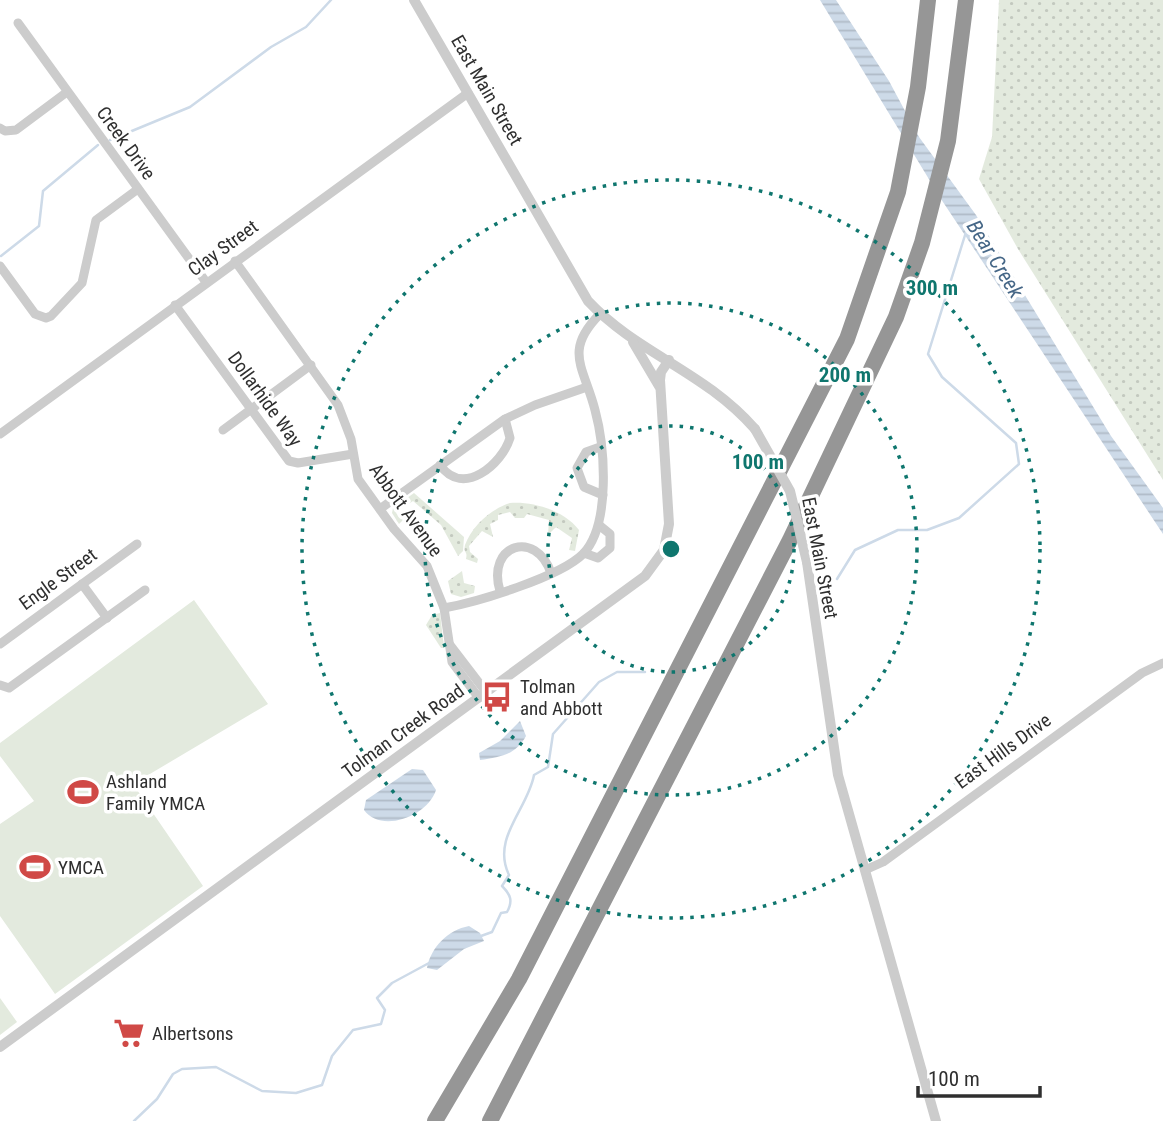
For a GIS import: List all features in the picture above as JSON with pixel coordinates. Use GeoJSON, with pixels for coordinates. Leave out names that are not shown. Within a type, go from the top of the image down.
{"type":"FeatureCollection","features":[{"type":"Feature","properties":{"kind":"highway"},"geometry":{"type":"LineString","coordinates":[[435,1121],[525,966],[819,397],[865,292],[898,192],[918,87],[928,0]]}},
{"type":"Feature","properties":{"kind":"highway"},"geometry":{"type":"LineString","coordinates":[[492,1121],[832,454],[895,317],[929,216],[948,141],[966,0]]}},
{"type":"Feature","properties":{"kind":"highway"},"geometry":{"type":"LineString","coordinates":[[443,1121],[470,1064]]}},
{"type":"Feature","properties":{"kind":"street","name":"East Main Street"},"geometry":{"type":"LineString","coordinates":[[414,0],[580,290],[600,314],[630,337],[720,394],[755,429],[790,491],[807,562],[832,748],[936,1121]]}},
{"type":"Feature","properties":{"kind":"street","name":"Creek Drive"},"geometry":{"type":"LineString","coordinates":[[18,23],[206,282]]}},
{"type":"Feature","properties":{"kind":"street"},"geometry":{"type":"LineString","coordinates":[[0,128],[5,131],[16,130],[67,92]]}},
{"type":"Feature","properties":{"kind":"street","name":"Clay Street"},"geometry":{"type":"LineString","coordinates":[[0,434],[468,93]]}},
{"type":"Feature","properties":{"kind":"street"},"geometry":{"type":"LineString","coordinates":[[0,266],[35,314],[46,318],[51,316],[82,283],[96,220],[138,189]]}},
{"type":"Feature","properties":{"kind":"street","name":"Abbott Avenue"},"geometry":{"type":"LineString","coordinates":[[235,261],[338,405],[358,479],[427,566],[444,608],[452,662],[483,695]]}},
{"type":"Feature","properties":{"kind":"street","name":"Dollarhide Way"},"geometry":{"type":"LineString","coordinates":[[175,305],[286,458],[293,463],[353,454]]}},
{"type":"Feature","properties":{"kind":"street"},"geometry":{"type":"LineString","coordinates":[[444,608],[551,573],[584,553],[599,525],[603,495],[598,419],[578,351],[583,332],[600,314]]}},
{"type":"Feature","properties":{"kind":"street"},"geometry":{"type":"LineString","coordinates":[[630,337],[652,369],[661,392]]}},
{"type":"Feature","properties":{"kind":"street","name":"Tolman Creek Road"},"geometry":{"type":"LineString","coordinates":[[0,1047],[639,582],[659,560],[669,524],[661,372],[669,360]]}},
{"type":"Feature","properties":{"kind":"street"},"geometry":{"type":"LineString","coordinates":[[223,430],[311,365]]}},
{"type":"Feature","properties":{"kind":"street"},"geometry":{"type":"LineString","coordinates":[[380,509],[505,419],[535,405],[587,387]]}},
{"type":"Feature","properties":{"kind":"street"},"geometry":{"type":"LineString","coordinates":[[440,465],[454,477],[464,478],[484,473],[496,464],[510,438],[505,419]]}},
{"type":"Feature","properties":{"kind":"street"},"geometry":{"type":"LineString","coordinates":[[600,447],[586,452],[577,468],[584,487],[603,495]]}},
{"type":"Feature","properties":{"kind":"street"},"geometry":{"type":"LineString","coordinates":[[584,553],[597,558],[610,548],[610,534],[599,525]]}},
{"type":"Feature","properties":{"kind":"street","name":"Engle Street"},"geometry":{"type":"LineString","coordinates":[[0,644],[137,544]]}},
{"type":"Feature","properties":{"kind":"street"},"geometry":{"type":"LineString","coordinates":[[500,591],[496,568],[501,557],[513,548],[526,547],[538,552],[551,573]]}},
{"type":"Feature","properties":{"kind":"street"},"geometry":{"type":"LineString","coordinates":[[82,584],[107,618]]}},
{"type":"Feature","properties":{"kind":"street"},"geometry":{"type":"LineString","coordinates":[[0,685],[9,688],[145,590]]}},
{"type":"Feature","properties":{"kind":"street","name":"East Hills Drive"},"geometry":{"type":"LineString","coordinates":[[865,870],[883,862],[1132,679],[1163,663]]}},
{"type":"Feature","properties":{"kind":"shaded area"},"geometry":{"type":"Polygon","coordinates":[[[999,0],[1163,0],[1163,480],[1018,249],[979,179],[992,137],[999,0]]]}},
{"type":"Feature","properties":{"kind":"shaded area"},"geometry":{"type":"Polygon","coordinates":[[[414,493],[464,537],[463,551],[458,556],[441,525],[413,501],[396,513],[403,520],[399,524],[392,513],[393,508],[414,493]]]}},
{"type":"Feature","properties":{"kind":"shaded area"},"geometry":{"type":"Polygon","coordinates":[[[510,503],[538,506],[566,517],[579,530],[575,551],[569,550],[572,538],[556,527],[548,535],[549,520],[527,514],[524,518],[515,518],[510,512],[498,515],[498,520],[490,524],[493,537],[482,531],[469,546],[470,552],[478,559],[477,563],[466,559],[465,545],[472,531],[489,514],[510,503]]]}},
{"type":"Feature","properties":{"kind":"shaded area"},"geometry":{"type":"Polygon","coordinates":[[[462,571],[464,583],[475,586],[474,593],[461,597],[451,594],[448,581],[462,571]]]}},
{"type":"Feature","properties":{"kind":"shaded area","name":"Ashland Family YMCA"},"geometry":{"type":"Polygon","coordinates":[[[194,600],[268,704],[133,784],[203,886],[55,994],[0,916],[0,824],[34,801],[0,756],[0,743],[194,600]]]}},
{"type":"Feature","properties":{"kind":"shaded area"},"geometry":{"type":"Polygon","coordinates":[[[440,613],[444,648],[441,648],[426,625],[432,615],[440,613]]]}},
{"type":"Feature","properties":{"kind":"shaded area"},"geometry":{"type":"Polygon","coordinates":[[[0,998],[17,1022],[0,1035],[0,998]]]}},
{"type":"Feature","properties":{"kind":"water","name":"Bear Creek"},"geometry":{"type":"Polygon","coordinates":[[[820,0],[836,0],[889,81],[919,137],[976,215],[1111,436],[1163,508],[1163,534],[941,199],[820,0]]]}},
{"type":"Feature","properties":{"kind":"water"},"geometry":{"type":"Polygon","coordinates":[[[520,721],[526,736],[517,747],[501,756],[480,760],[479,753],[500,741],[520,721]]]}},
{"type":"Feature","properties":{"kind":"water"},"geometry":{"type":"Polygon","coordinates":[[[412,769],[423,770],[436,790],[424,807],[403,819],[392,821],[381,821],[364,810],[366,800],[412,769]]]}},
{"type":"Feature","properties":{"kind":"water"},"geometry":{"type":"Polygon","coordinates":[[[469,926],[480,933],[484,941],[464,949],[437,970],[427,968],[432,953],[442,941],[454,931],[469,926]]]}},
{"type":"Feature","properties":{"kind":"waterway"},"geometry":{"type":"LineString","coordinates":[[110,140],[190,107],[271,47],[306,27],[331,0]]}},
{"type":"Feature","properties":{"kind":"waterway"},"geometry":{"type":"LineString","coordinates":[[1,256],[39,226],[43,191],[98,145]]}},
{"type":"Feature","properties":{"kind":"waterway","name":"Bear Creek"},"geometry":{"type":"LineString","coordinates":[[837,579],[855,550],[898,530],[927,530],[959,518],[1019,464],[1016,443],[942,377],[928,354],[966,232]]}},
{"type":"Feature","properties":{"kind":"waterway"},"geometry":{"type":"LineString","coordinates":[[481,936],[492,932],[501,913],[507,912],[509,908],[510,898],[502,886],[509,875],[504,849],[507,836],[534,775],[548,767],[553,734],[599,682],[617,672],[645,672]]}},
{"type":"Feature","properties":{"kind":"waterway"},"geometry":{"type":"LineString","coordinates":[[134,1121],[157,1099],[173,1074],[182,1069],[216,1067],[262,1091],[296,1093],[322,1085],[332,1056],[353,1030],[381,1024],[385,1010],[377,998],[392,983],[429,963]]}},
{"type":"Feature","properties":{"kind":"place","name":"Tolman and Abbott"},"geometry":{"type":"Point","coordinates":[497,697]}},
{"type":"Feature","properties":{"kind":"place","name":"Ashland Family YMCA"},"geometry":{"type":"Point","coordinates":[83,792]}},
{"type":"Feature","properties":{"kind":"place","name":"YMCA"},"geometry":{"type":"Point","coordinates":[35,867]}},
{"type":"Feature","properties":{"kind":"place","name":"Albertsons"},"geometry":{"type":"Point","coordinates":[129,1033]}}]}
